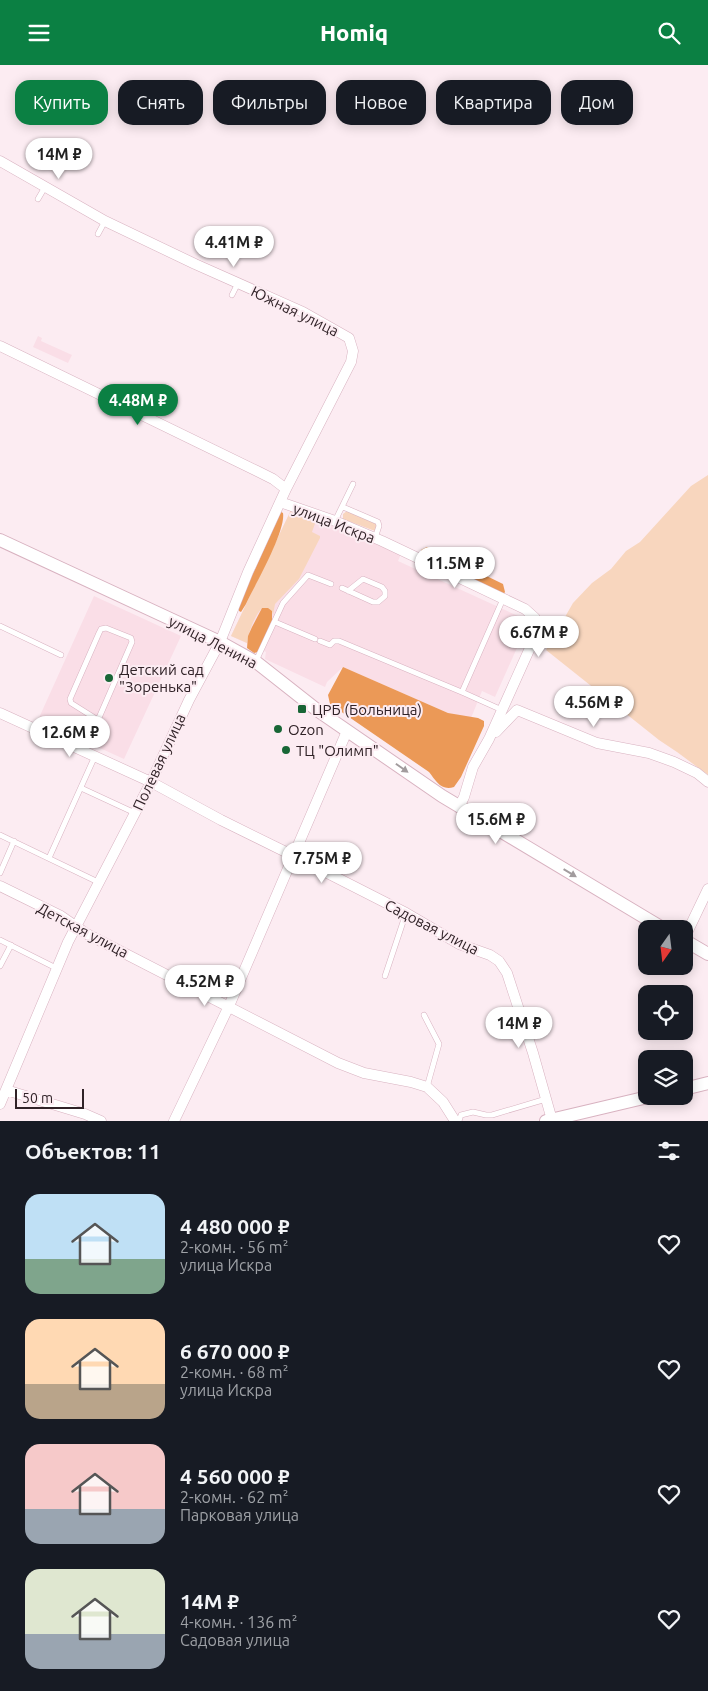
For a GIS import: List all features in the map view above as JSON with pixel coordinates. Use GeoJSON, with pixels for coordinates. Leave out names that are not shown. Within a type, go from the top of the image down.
{"type":"FeatureCollection","features":[{"type":"Feature","properties":{"kind":"street","name":"Южная улица"},"geometry":{"type":"LineString","coordinates":[[0,161],[105,221],[303,312],[349,339]]}},
{"type":"Feature","properties":{"kind":"street","name":"Полевая улица"},"geometry":{"type":"LineString","coordinates":[[0,1104],[56,968],[98,882],[151,782],[188,699],[220,642],[248,572],[286,489],[351,361],[354,351],[349,339]]}},
{"type":"Feature","properties":{"kind":"street","name":"улица Искра"},"geometry":{"type":"LineString","coordinates":[[0,345],[273,479],[286,489]]}},
{"type":"Feature","properties":{"kind":"street","name":"улица Искра"},"geometry":{"type":"LineString","coordinates":[[280,502],[335,521],[375,538],[504,600]]}},
{"type":"Feature","properties":{"kind":"street","name":"улица Ленина"},"geometry":{"type":"LineString","coordinates":[[0,540],[220,642],[256,662],[317,710],[460,807],[649,920]]}},
{"type":"Feature","properties":{"kind":"street"},"geometry":{"type":"LineString","coordinates":[[460,807],[472,767],[489,739],[534,639],[535,618],[530,612],[504,600]]}},
{"type":"Feature","properties":{"kind":"street"},"geometry":{"type":"LineString","coordinates":[[489,739],[517,710],[597,743],[648,753],[674,761],[697,773],[708,782]]}},
{"type":"Feature","properties":{"kind":"street","name":"Садовая улица"},"geometry":{"type":"LineString","coordinates":[[0,713],[151,782],[221,820],[406,913],[460,944],[490,955],[504,966],[507,973],[547,1099],[549,1120]]}},
{"type":"Feature","properties":{"kind":"street"},"geometry":{"type":"LineString","coordinates":[[174,1121],[229,1006],[347,731]]}},
{"type":"Feature","properties":{"kind":"street","name":"Детская улица"},"geometry":{"type":"LineString","coordinates":[[0,886],[61,916],[76,927],[346,1066],[364,1073],[427,1087],[443,1102],[455,1121]]}},
{"type":"Feature","properties":{"kind":"street"},"geometry":{"type":"LineString","coordinates":[[693,921],[708,889]]}},
{"type":"Feature","properties":{"kind":"street"},"geometry":{"type":"LineString","coordinates":[[693,945],[708,954]]}},
{"type":"Feature","properties":{"kind":"street"},"geometry":{"type":"LineString","coordinates":[[693,1087],[708,1083]]}},
{"type":"Feature","properties":{"kind":"street"},"geometry":{"type":"LineString","coordinates":[[6,1090],[77,1111],[101,1121]]}},
{"type":"Feature","properties":{"kind":"street"},"geometry":{"type":"LineString","coordinates":[[549,1120],[638,1099]]}},
{"type":"Feature","properties":{"kind":"lane"},"geometry":{"type":"LineString","coordinates":[[38,199],[45,187]]}},
{"type":"Feature","properties":{"kind":"lane"},"geometry":{"type":"LineString","coordinates":[[98,234],[105,221]]}},
{"type":"Feature","properties":{"kind":"lane"},"geometry":{"type":"LineString","coordinates":[[232,295],[238,283]]}},
{"type":"Feature","properties":{"kind":"lane"},"geometry":{"type":"LineString","coordinates":[[335,521],[353,485]]}},
{"type":"Feature","properties":{"kind":"lane"},"geometry":{"type":"LineString","coordinates":[[343,507],[378,522],[379,526],[375,538]]}},
{"type":"Feature","properties":{"kind":"lane"},"geometry":{"type":"LineString","coordinates":[[256,662],[283,603],[308,575],[332,584]]}},
{"type":"Feature","properties":{"kind":"lane"},"geometry":{"type":"LineString","coordinates":[[342,588],[348,591],[373,601],[378,602],[385,595],[386,591],[382,587],[363,579],[348,591]]}},
{"type":"Feature","properties":{"kind":"lane"},"geometry":{"type":"LineString","coordinates":[[462,692],[504,600]]}},
{"type":"Feature","properties":{"kind":"lane"},"geometry":{"type":"LineString","coordinates":[[275,622],[330,645],[334,641],[339,641],[502,710]]}},
{"type":"Feature","properties":{"kind":"lane"},"geometry":{"type":"LineString","coordinates":[[0,626],[61,655]]}},
{"type":"Feature","properties":{"kind":"lane"},"geometry":{"type":"LineString","coordinates":[[84,751],[98,720],[132,642],[131,638],[106,628],[101,629],[70,699],[70,703],[98,720]]}},
{"type":"Feature","properties":{"kind":"lane"},"geometry":{"type":"LineString","coordinates":[[49,858],[95,756]]}},
{"type":"Feature","properties":{"kind":"lane"},"geometry":{"type":"LineString","coordinates":[[81,788],[135,813]]}},
{"type":"Feature","properties":{"kind":"lane"},"geometry":{"type":"LineString","coordinates":[[0,835],[98,882]]}},
{"type":"Feature","properties":{"kind":"lane"},"geometry":{"type":"LineString","coordinates":[[0,873],[14,841]]}},
{"type":"Feature","properties":{"kind":"lane"},"geometry":{"type":"LineString","coordinates":[[385,976],[406,913]]}},
{"type":"Feature","properties":{"kind":"lane"},"geometry":{"type":"LineString","coordinates":[[0,940],[56,968]]}},
{"type":"Feature","properties":{"kind":"lane"},"geometry":{"type":"LineString","coordinates":[[0,966],[10,945]]}},
{"type":"Feature","properties":{"kind":"lane"},"geometry":{"type":"LineString","coordinates":[[424,1015],[439,1044],[427,1087]]}},
{"type":"Feature","properties":{"kind":"lane"},"geometry":{"type":"LineString","coordinates":[[459,1121],[461,1115],[473,1112],[492,1115],[547,1099]]}},
{"type":"Feature","properties":{"kind":"shaded area"},"geometry":{"type":"Polygon","coordinates":[[[38,336],[42,338],[41,341],[72,355],[68,363],[33,347],[38,336]]]}},
{"type":"Feature","properties":{"kind":"shaded area"},"geometry":{"type":"Polygon","coordinates":[[[708,475],[708,775],[659,740],[546,650],[573,603],[592,583],[611,569],[626,551],[640,542],[691,486],[708,475]]]}},
{"type":"Feature","properties":{"kind":"shaded area"},"geometry":{"type":"Polygon","coordinates":[[[291,510],[317,518],[401,554],[398,561],[529,621],[495,697],[482,691],[471,718],[448,713],[343,667],[327,682],[325,687],[265,659],[266,652],[231,636],[291,510]]]}},
{"type":"Feature","properties":{"kind":"shaded area"},"geometry":{"type":"Polygon","coordinates":[[[291,510],[317,518],[312,532],[320,536],[320,538],[299,579],[275,604],[273,615],[272,611],[262,608],[259,612],[252,624],[247,643],[231,636],[291,510]]]}},
{"type":"Feature","properties":{"kind":"shaded area"},"geometry":{"type":"Polygon","coordinates":[[[347,511],[375,523],[377,525],[375,531],[343,519],[343,514],[347,511]]]}},
{"type":"Feature","properties":{"kind":"shaded area"},"geometry":{"type":"Polygon","coordinates":[[[281,512],[283,513],[283,521],[275,545],[241,612],[239,611],[239,604],[281,512]]]}},
{"type":"Feature","properties":{"kind":"shaded area"},"geometry":{"type":"Polygon","coordinates":[[[427,547],[503,584],[505,592],[503,595],[422,555],[421,550],[427,547]]]}},
{"type":"Feature","properties":{"kind":"shaded area","name":"Детский сад \"Зоренька\""},"geometry":{"type":"Polygon","coordinates":[[[94,596],[181,636],[124,759],[38,720],[94,596]]]}},
{"type":"Feature","properties":{"kind":"shaded area"},"geometry":{"type":"Polygon","coordinates":[[[262,608],[268,608],[272,611],[272,621],[258,652],[254,653],[247,648],[248,636],[262,608]]]}},
{"type":"Feature","properties":{"kind":"shaded area"},"geometry":{"type":"Polygon","coordinates":[[[343,667],[448,713],[478,718],[484,721],[484,726],[461,777],[454,787],[446,788],[442,786],[429,772],[330,704],[328,695],[343,667]]]}},
{"type":"Feature","properties":{"kind":"place","name":"Детский сад \"Зоренька\""},"geometry":{"type":"Point","coordinates":[109,678]}},
{"type":"Feature","properties":{"kind":"place","name":"ЦРБ (Больница)"},"geometry":{"type":"Point","coordinates":[302,709]}},
{"type":"Feature","properties":{"kind":"place","name":"Ozon"},"geometry":{"type":"Point","coordinates":[278,729]}},
{"type":"Feature","properties":{"kind":"place","name":"ТЦ \"Олимп\""},"geometry":{"type":"Point","coordinates":[286,750]}}]}
